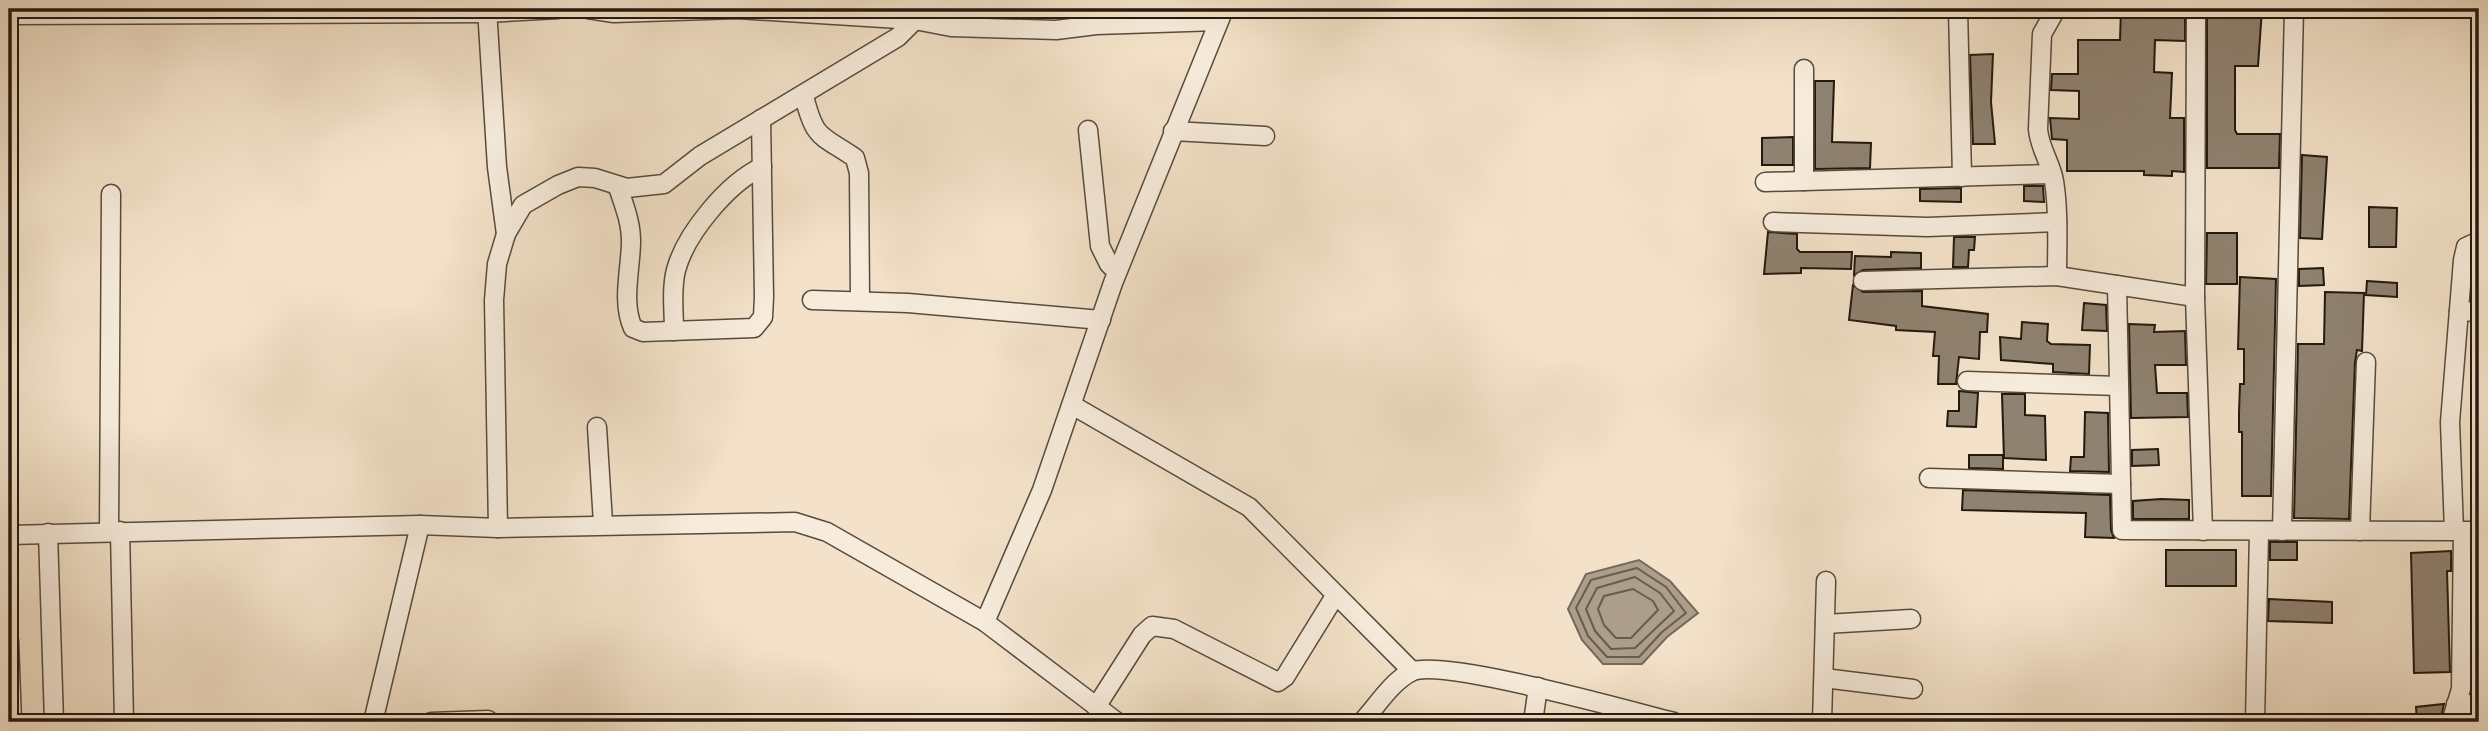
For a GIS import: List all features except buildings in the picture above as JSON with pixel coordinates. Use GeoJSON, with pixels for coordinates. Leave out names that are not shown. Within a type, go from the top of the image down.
{"type":"FeatureCollection","features":[{"type":"Feature","properties":{"kind":"street"},"geometry":{"type":"LineString","coordinates":[[9,15],[558,9]]}},
{"type":"Feature","properties":{"kind":"street"},"geometry":{"type":"LineString","coordinates":[[589,9],[614,13],[737,9],[916,14],[951,27],[1056,30],[1096,17],[1221,15],[1118,272],[1042,490],[985,622]]}},
{"type":"Feature","properties":{"kind":"street"},"geometry":{"type":"LineString","coordinates":[[1958,9],[1962,177]]}},
{"type":"Feature","properties":{"kind":"street"},"geometry":{"type":"LineString","coordinates":[[2056,9],[2042,34],[2038,140],[2052,174],[2057,222],[2057,276]]}},
{"type":"Feature","properties":{"kind":"street"},"geometry":{"type":"LineString","coordinates":[[2196,9],[2196,297],[2203,531]]}},
{"type":"Feature","properties":{"kind":"street"},"geometry":{"type":"LineString","coordinates":[[2282,531],[2294,9]]}},
{"type":"Feature","properties":{"kind":"street"},"geometry":{"type":"LineString","coordinates":[[487,11],[497,167],[506,234]]}},
{"type":"Feature","properties":{"kind":"street"},"geometry":{"type":"LineString","coordinates":[[498,528],[494,300],[497,264],[506,234],[523,205],[578,177],[595,178],[618,187],[664,184],[700,156],[804,96],[898,37],[916,14]]}},
{"type":"Feature","properties":{"kind":"street"},"geometry":{"type":"LineString","coordinates":[[1804,69],[1804,181]]}},
{"type":"Feature","properties":{"kind":"street"},"geometry":{"type":"LineString","coordinates":[[804,96],[812,126],[822,140],[855,158],[857,165],[860,300]]}},
{"type":"Feature","properties":{"kind":"street"},"geometry":{"type":"LineString","coordinates":[[618,187],[628,215],[631,239],[628,318],[633,328],[643,332],[754,328],[760,323],[764,297],[761,119]]}},
{"type":"Feature","properties":{"kind":"street"},"geometry":{"type":"LineString","coordinates":[[1088,130],[1098,236],[1109,264],[1118,272]]}},
{"type":"Feature","properties":{"kind":"street"},"geometry":{"type":"LineString","coordinates":[[1174,131],[1265,136]]}},
{"type":"Feature","properties":{"kind":"street"},"geometry":{"type":"LineString","coordinates":[[674,331],[674,283],[681,258],[720,198],[748,174],[762,167]]}},
{"type":"Feature","properties":{"kind":"street"},"geometry":{"type":"LineString","coordinates":[[1765,181],[2052,174]]}},
{"type":"Feature","properties":{"kind":"street"},"geometry":{"type":"LineString","coordinates":[[111,194],[114,532],[124,722]]}},
{"type":"Feature","properties":{"kind":"street"},"geometry":{"type":"LineString","coordinates":[[1773,222],[1927,227],[2057,222]]}},
{"type":"Feature","properties":{"kind":"street"},"geometry":{"type":"LineString","coordinates":[[2451,722],[2461,689],[2465,531],[2450,422],[2466,247],[2479,241]]}},
{"type":"Feature","properties":{"kind":"street"},"geometry":{"type":"LineString","coordinates":[[1863,281],[2057,276],[2196,297]]}},
{"type":"Feature","properties":{"kind":"street"},"geometry":{"type":"LineString","coordinates":[[2117,285],[2122,530],[2465,531]]}},
{"type":"Feature","properties":{"kind":"street"},"geometry":{"type":"LineString","coordinates":[[812,300],[860,300],[1101,320]]}},
{"type":"Feature","properties":{"kind":"street"},"geometry":{"type":"LineString","coordinates":[[2459,311],[2479,312]]}},
{"type":"Feature","properties":{"kind":"street"},"geometry":{"type":"LineString","coordinates":[[2360,531],[2366,362]]}},
{"type":"Feature","properties":{"kind":"street"},"geometry":{"type":"LineString","coordinates":[[1967,381],[2119,386]]}},
{"type":"Feature","properties":{"kind":"street"},"geometry":{"type":"LineString","coordinates":[[1072,405],[1249,507],[1412,671]]}},
{"type":"Feature","properties":{"kind":"street"},"geometry":{"type":"LineString","coordinates":[[597,427],[603,523]]}},
{"type":"Feature","properties":{"kind":"street"},"geometry":{"type":"LineString","coordinates":[[1929,478],[2121,484]]}},
{"type":"Feature","properties":{"kind":"street"},"geometry":{"type":"LineString","coordinates":[[9,535],[420,525],[498,528],[603,523],[796,522],[827,532],[985,622],[1117,722]]}},
{"type":"Feature","properties":{"kind":"street"},"geometry":{"type":"LineString","coordinates":[[373,722],[420,525]]}},
{"type":"Feature","properties":{"kind":"street"},"geometry":{"type":"LineString","coordinates":[[2255,722],[2259,531]]}},
{"type":"Feature","properties":{"kind":"street"},"geometry":{"type":"LineString","coordinates":[[48,533],[54,722]]}},
{"type":"Feature","properties":{"kind":"street"},"geometry":{"type":"LineString","coordinates":[[1822,722],[1826,581]]}},
{"type":"Feature","properties":{"kind":"street"},"geometry":{"type":"LineString","coordinates":[[1096,707],[1142,635],[1152,626],[1174,629],[1278,682],[1285,677],[1335,596]]}},
{"type":"Feature","properties":{"kind":"street"},"geometry":{"type":"LineString","coordinates":[[1825,624],[1911,619]]}},
{"type":"Feature","properties":{"kind":"street"},"geometry":{"type":"LineString","coordinates":[[9,641],[12,722]]}},
{"type":"Feature","properties":{"kind":"street"},"geometry":{"type":"LineString","coordinates":[[1362,722],[1412,671],[1432,669],[1538,687],[1616,715],[1674,722]]}},
{"type":"Feature","properties":{"kind":"street"},"geometry":{"type":"LineString","coordinates":[[1824,678],[1913,689]]}},
{"type":"Feature","properties":{"kind":"street"},"geometry":{"type":"LineString","coordinates":[[1533,722],[1538,687]]}},
{"type":"Feature","properties":{"kind":"street"},"geometry":{"type":"LineString","coordinates":[[2456,704],[2479,704]]}},
{"type":"Feature","properties":{"kind":"street"},"geometry":{"type":"LineString","coordinates":[[431,722],[488,720]]}},
{"type":"Feature","properties":{"kind":"water"},"geometry":{"type":"Polygon","coordinates":[[[1639,560],[1670,581],[1698,613],[1667,637],[1642,664],[1603,664],[1582,640],[1568,609],[1586,574],[1639,560]]]}}]}
